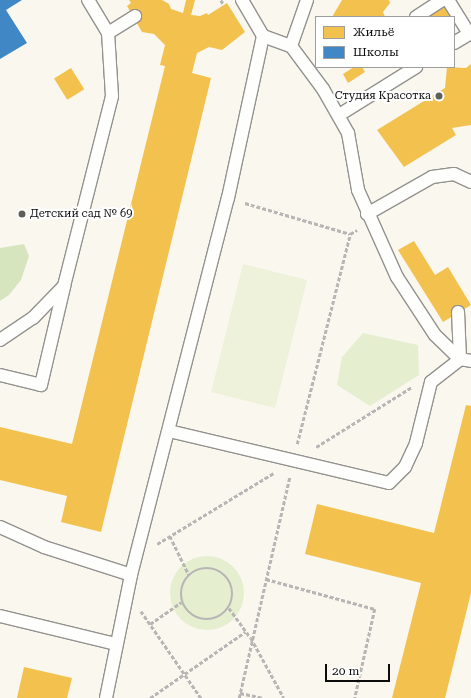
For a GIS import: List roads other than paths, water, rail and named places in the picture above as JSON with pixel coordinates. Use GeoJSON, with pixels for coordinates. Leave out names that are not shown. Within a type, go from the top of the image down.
{"type":"FeatureCollection","features":[{"type":"Feature","properties":{"kind":"lane"},"geometry":{"type":"LineString","coordinates":[[0,375],[41,385],[64,286],[112,96],[108,33],[88,0]]}},
{"type":"Feature","properties":{"kind":"lane"},"geometry":{"type":"LineString","coordinates":[[242,0],[263,36],[291,46],[339,115],[348,133],[358,190],[367,214],[397,277],[436,335],[466,360]]}},
{"type":"Feature","properties":{"kind":"lane"},"geometry":{"type":"LineString","coordinates":[[291,46],[307,0]]}},
{"type":"Feature","properties":{"kind":"lane"},"geometry":{"type":"LineString","coordinates":[[418,16],[442,0]]}},
{"type":"Feature","properties":{"kind":"lane"},"geometry":{"type":"LineString","coordinates":[[448,0],[469,34],[455,42]]}},
{"type":"Feature","properties":{"kind":"lane"},"geometry":{"type":"LineString","coordinates":[[108,33],[135,16]]}},
{"type":"Feature","properties":{"kind":"lane"},"geometry":{"type":"LineString","coordinates":[[106,698],[131,574],[138,556],[228,198],[263,36]]}},
{"type":"Feature","properties":{"kind":"lane"},"geometry":{"type":"LineString","coordinates":[[339,115],[414,68]]}},
{"type":"Feature","properties":{"kind":"lane"},"geometry":{"type":"LineString","coordinates":[[367,214],[432,176],[454,174],[471,182]]}},
{"type":"Feature","properties":{"kind":"lane"},"geometry":{"type":"LineString","coordinates":[[0,340],[33,318],[64,286]]}},
{"type":"Feature","properties":{"kind":"lane"},"geometry":{"type":"LineString","coordinates":[[458,312],[466,360]]}},
{"type":"Feature","properties":{"kind":"lane"},"geometry":{"type":"LineString","coordinates":[[169,431],[293,462],[389,483],[405,467],[416,443],[431,382],[466,360]]}},
{"type":"Feature","properties":{"kind":"lane"},"geometry":{"type":"LineString","coordinates":[[0,527],[44,547],[131,574]]}},
{"type":"Feature","properties":{"kind":"lane"},"geometry":{"type":"LineString","coordinates":[[0,616],[116,644]]}},
{"type":"Feature","properties":{"kind":"place","name":"Студия Красотка"},"geometry":{"type":"Point","coordinates":[439,96]}},
{"type":"Feature","properties":{"kind":"place","name":"Детский сад № 69"},"geometry":{"type":"Point","coordinates":[22,214]}}]}
